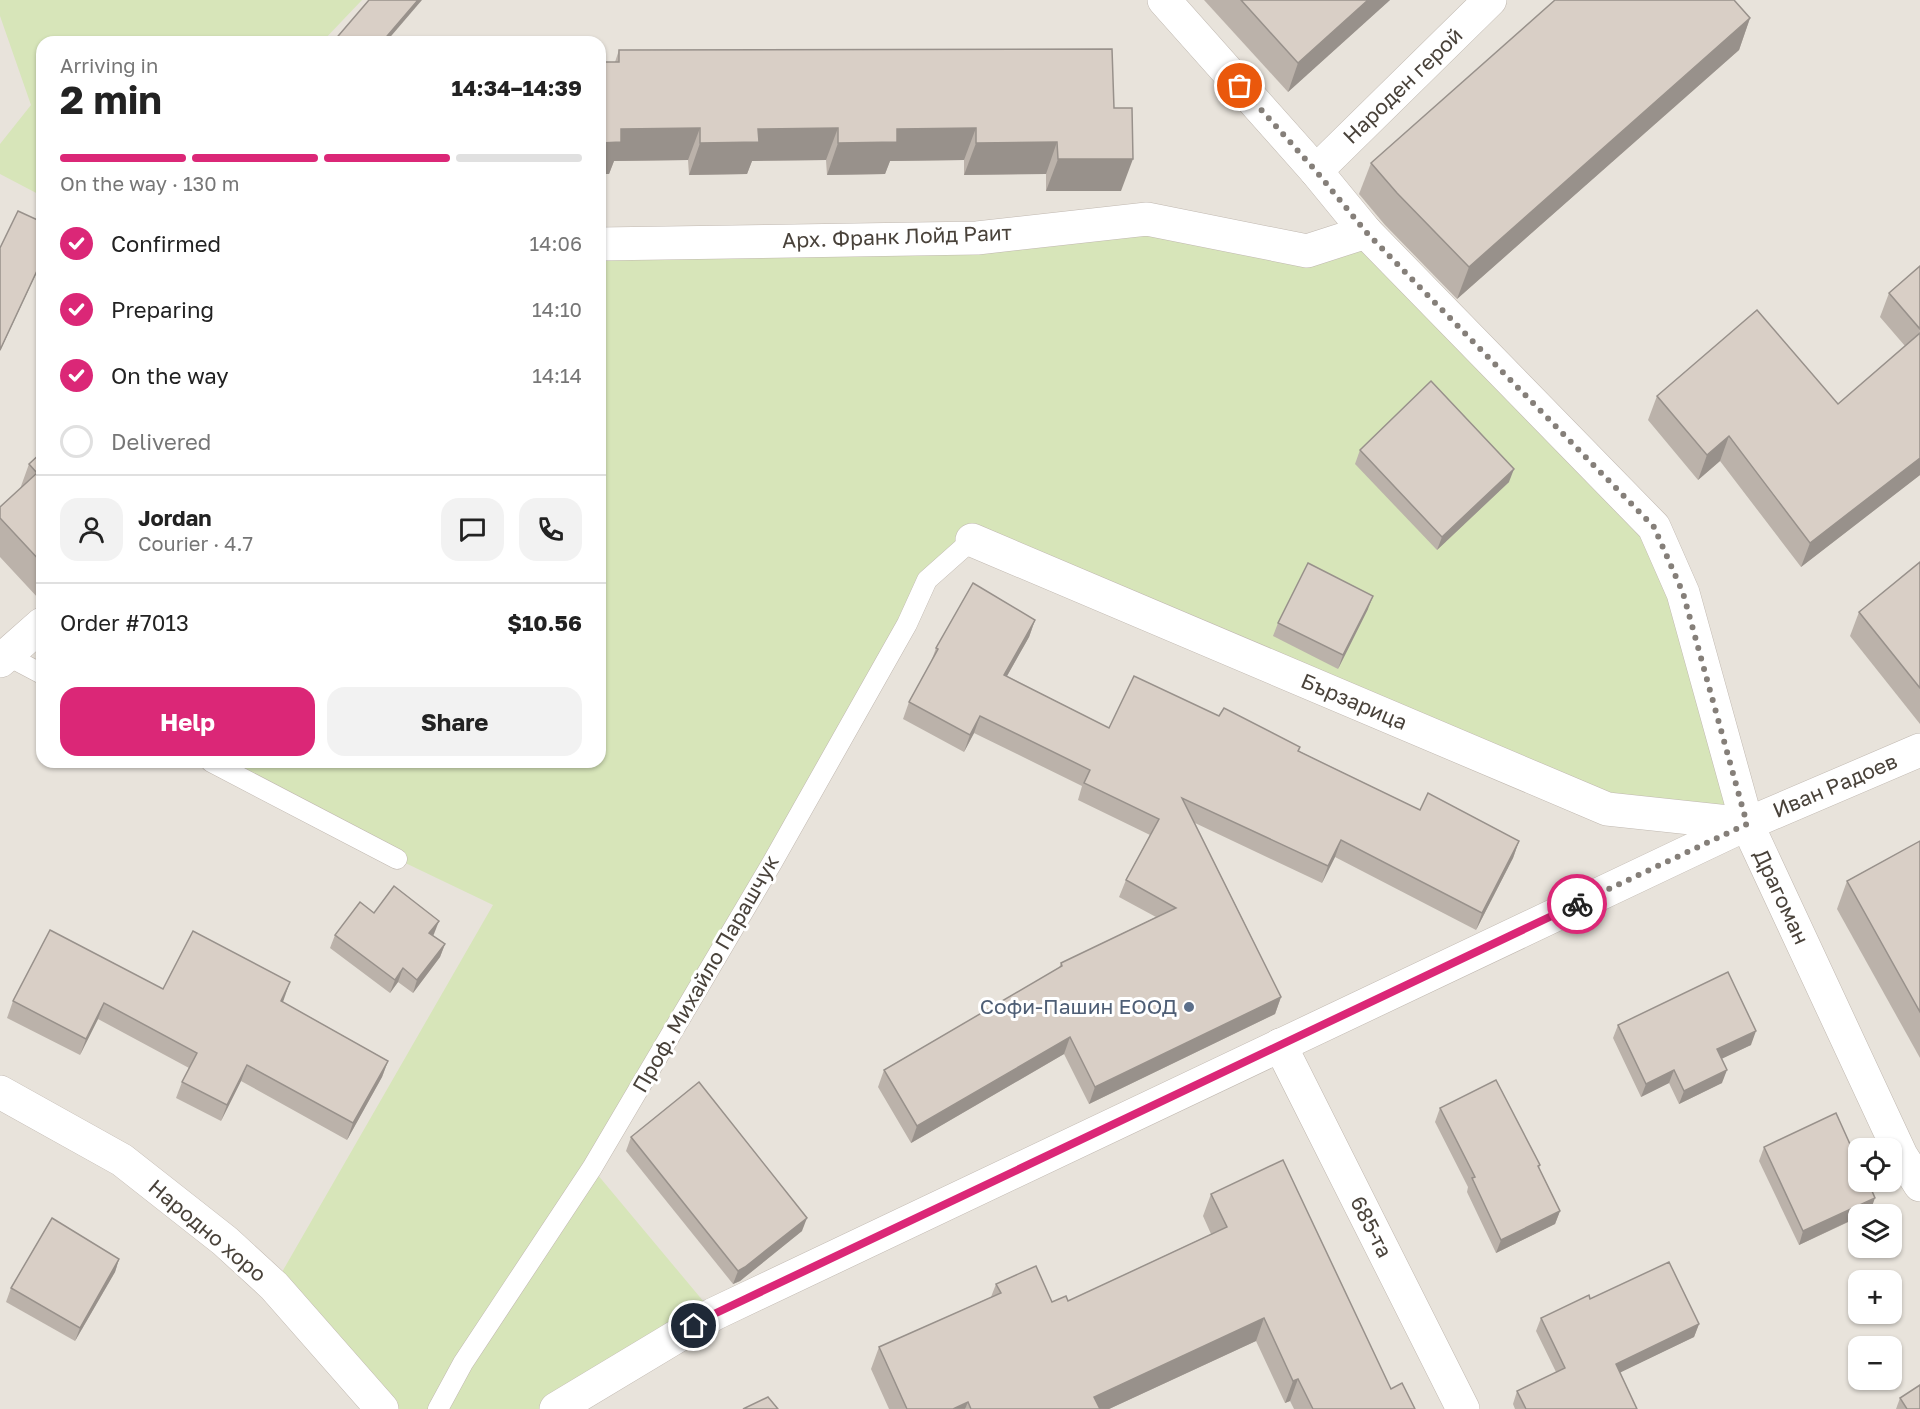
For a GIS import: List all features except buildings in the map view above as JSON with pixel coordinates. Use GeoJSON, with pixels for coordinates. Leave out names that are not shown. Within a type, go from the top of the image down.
{"type":"FeatureCollection","features":[{"type":"Feature","properties":{"kind":"street","name":"Драгоман"},"geometry":{"type":"LineString","coordinates":[[1164,0],[1316,171],[1366,232],[1654,527],[1683,593],[1747,824],[1901,1155],[1920,1185]]}},
{"type":"Feature","properties":{"kind":"street","name":"Народен герой"},"geometry":{"type":"LineString","coordinates":[[1316,171],[1490,0]]}},
{"type":"Feature","properties":{"kind":"street","name":"Арх. Франк Лойд Раит"},"geometry":{"type":"LineString","coordinates":[[606,244],[977,238],[1147,219],[1307,251],[1366,232]]}},
{"type":"Feature","properties":{"kind":"street","name":"Бързарица"},"geometry":{"type":"LineString","coordinates":[[972,540],[1607,808],[1747,824]]}},
{"type":"Feature","properties":{"kind":"street"},"geometry":{"type":"LineString","coordinates":[[3,658],[36,629]]}},
{"type":"Feature","properties":{"kind":"street","name":"Иван Радоев"},"geometry":{"type":"LineString","coordinates":[[556,1409],[714,1314],[1747,824],[1920,750]]}},
{"type":"Feature","properties":{"kind":"street","name":"685-та"},"geometry":{"type":"LineString","coordinates":[[1280,1046],[1463,1409]]}},
{"type":"Feature","properties":{"kind":"street","name":"Народно хоро"},"geometry":{"type":"LineString","coordinates":[[0,1092],[122,1161],[225,1241],[274,1286],[382,1409]]}},
{"type":"Feature","properties":{"kind":"lane","name":"Проф. Михайло Парашчук"},"geometry":{"type":"LineString","coordinates":[[438,1409],[463,1363],[610,1138],[772,863],[907,624],[927,580],[972,540]]}},
{"type":"Feature","properties":{"kind":"lane"},"geometry":{"type":"LineString","coordinates":[[3,658],[36,672]]}},
{"type":"Feature","properties":{"kind":"lane"},"geometry":{"type":"LineString","coordinates":[[223,768],[397,859]]}},
{"type":"Feature","properties":{"kind":"shaded area"},"geometry":{"type":"Polygon","coordinates":[[[0,0],[1920,0],[1920,1409],[0,1409],[0,0]]]}},
{"type":"Feature","properties":{"kind":"green space"},"geometry":{"type":"Polygon","coordinates":[[[0,0],[362,0],[328,36],[36,36],[36,193],[0,174],[0,144],[31,105],[0,16],[0,0]]]}},
{"type":"Feature","properties":{"kind":"green space"},"geometry":{"type":"Polygon","coordinates":[[[1147,219],[1307,251],[1366,232],[1654,527],[1747,824],[1607,809],[972,540],[927,580],[592,1168],[714,1314],[556,1409],[382,1409],[274,1286],[493,905],[397,859],[223,768],[606,768],[606,244],[1147,219]]]}},
{"type":"Feature","properties":{"kind":"way so far"},"geometry":{"type":"LineString","coordinates":[[1240,86],[1316,171],[1366,232],[1654,527],[1683,593],[1747,824],[1577,904]]}},
{"type":"Feature","properties":{"kind":"place","name":"Софи-Пашин ЕООД"},"geometry":{"type":"Point","coordinates":[1189,1007]}},
{"type":"Feature","properties":{"kind":"route"},"geometry":{"type":"LineString","coordinates":[[694,1326],[714,1314],[1577,904]]}}]}
